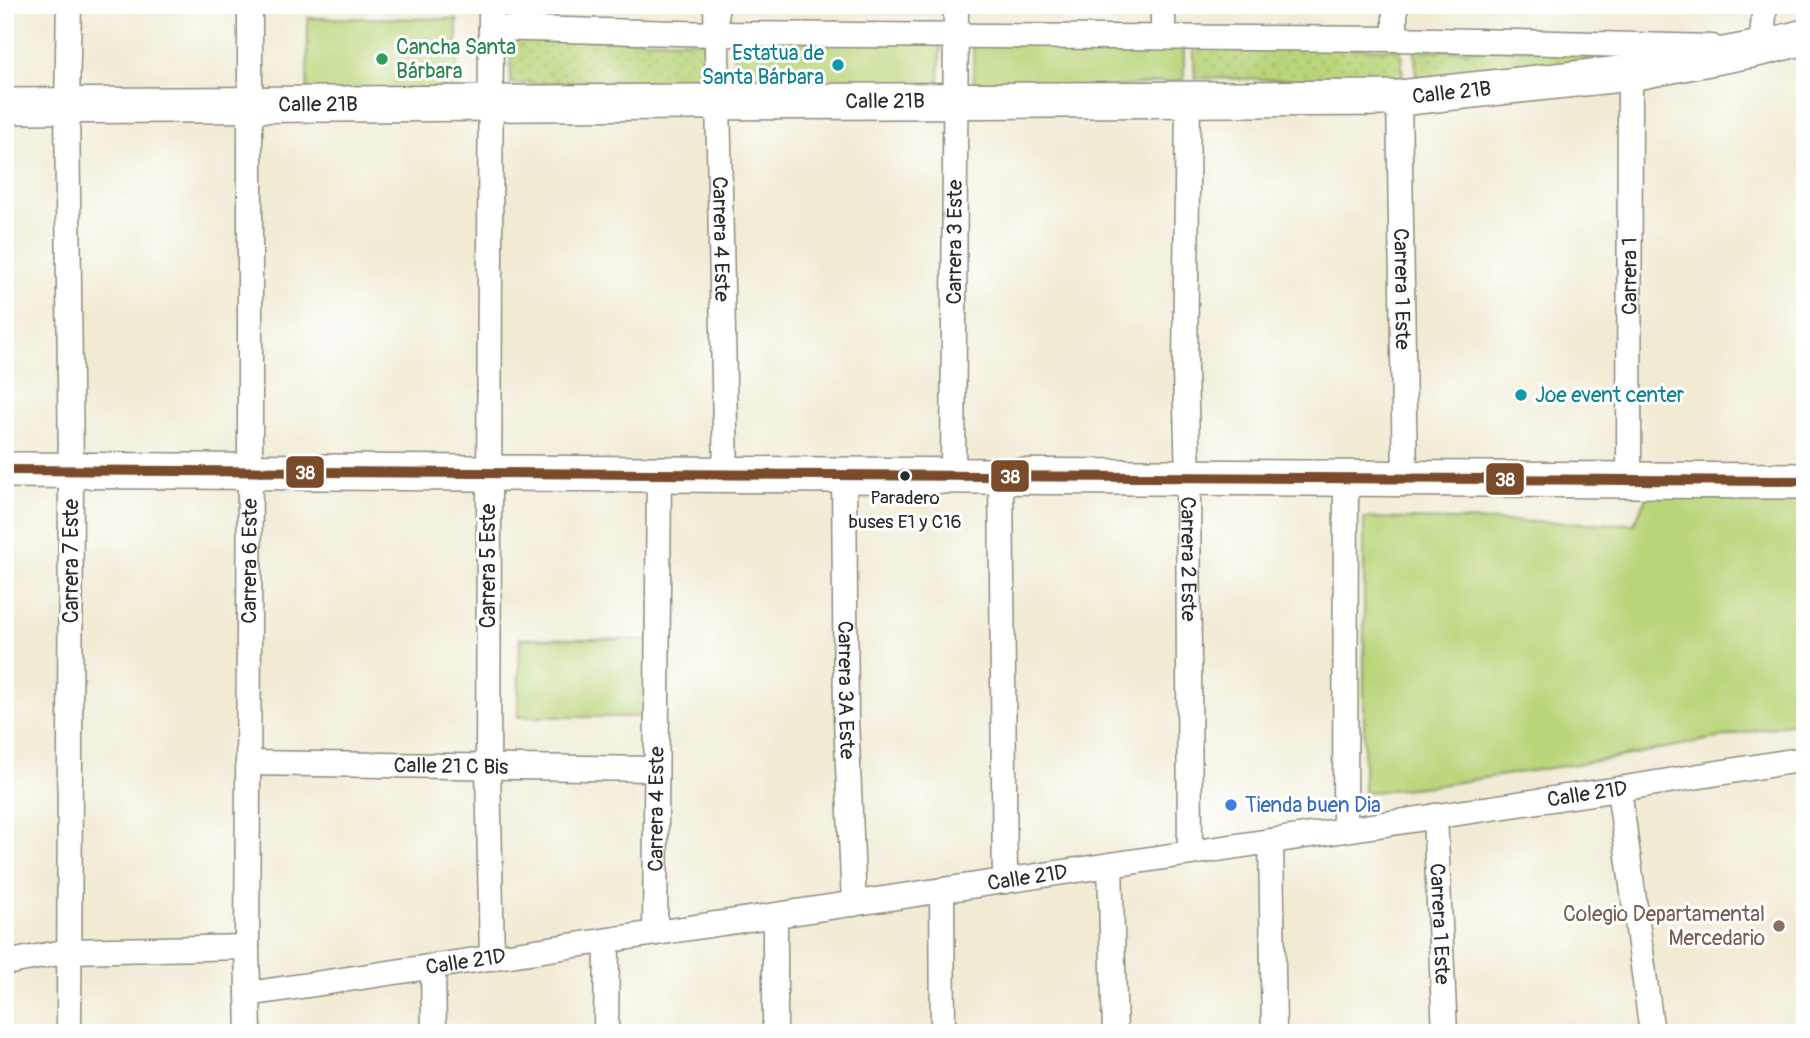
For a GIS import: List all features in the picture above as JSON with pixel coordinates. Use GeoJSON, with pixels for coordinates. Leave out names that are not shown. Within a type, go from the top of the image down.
{"type":"FeatureCollection","features":[{"type":"Feature","properties":{"kind":"street","name":"Carrera 7 Este"},"geometry":{"type":"LineString","coordinates":[[69,5],[69,1033]]}},
{"type":"Feature","properties":{"kind":"street","name":"Carrera 6 Este"},"geometry":{"type":"LineString","coordinates":[[249,1033],[250,5]]}},
{"type":"Feature","properties":{"kind":"street","name":"Carrera 4 Este"},"geometry":{"type":"LineString","coordinates":[[716,5],[726,475]]}},
{"type":"Feature","properties":{"kind":"street","name":"Carrera 3 Este"},"geometry":{"type":"LineString","coordinates":[[953,476],[956,5]]}},
{"type":"Feature","properties":{"kind":"street"},"geometry":{"type":"LineString","coordinates":[[1163,5],[1163,36]]}},
{"type":"Feature","properties":{"kind":"street"},"geometry":{"type":"LineString","coordinates":[[1395,5],[1395,38]]}},
{"type":"Feature","properties":{"kind":"street"},"geometry":{"type":"LineString","coordinates":[[1761,48],[1765,5]]}},
{"type":"Feature","properties":{"kind":"street","name":"Calle 21B"},"geometry":{"type":"LineString","coordinates":[[491,17],[716,34],[1395,38],[1761,48]]}},
{"type":"Feature","properties":{"kind":"street","name":"Carrera 5 Este"},"geometry":{"type":"LineString","coordinates":[[491,17],[488,767],[492,958]]}},
{"type":"Feature","properties":{"kind":"street","name":"Calle 21B"},"geometry":{"type":"LineString","coordinates":[[5,106],[1399,98],[1630,72],[1761,48],[1805,37]]}},
{"type":"Feature","properties":{"kind":"street","name":"Carrera 1"},"geometry":{"type":"LineString","coordinates":[[1629,481],[1630,72]]}},
{"type":"Feature","properties":{"kind":"street","name":"Carrera 1 Este"},"geometry":{"type":"LineString","coordinates":[[1399,98],[1405,479]]}},
{"type":"Feature","properties":{"kind":"street","name":"Carrera 2 Este"},"geometry":{"type":"LineString","coordinates":[[1188,99],[1185,371],[1190,853]]}},
{"type":"Feature","properties":{"kind":"street"},"geometry":{"type":"LineString","coordinates":[[5,470],[1805,481]]}},
{"type":"Feature","properties":{"kind":"street","name":"Carrera 4 Este"},"geometry":{"type":"LineString","coordinates":[[655,933],[654,769],[659,474]]}},
{"type":"Feature","properties":{"kind":"street","name":"Carrera 3A Este"},"geometry":{"type":"LineString","coordinates":[[844,475],[846,720],[854,904]]}},
{"type":"Feature","properties":{"kind":"street"},"geometry":{"type":"LineString","coordinates":[[1001,476],[1005,881]]}},
{"type":"Feature","properties":{"kind":"street"},"geometry":{"type":"LineString","coordinates":[[1345,830],[1346,479]]}},
{"type":"Feature","properties":{"kind":"street","name":"Calle 21D"},"geometry":{"type":"LineString","coordinates":[[248,994],[1805,759]]}},
{"type":"Feature","properties":{"kind":"street","name":"Calle 21 C Bis"},"geometry":{"type":"LineString","coordinates":[[248,763],[654,769]]}},
{"type":"Feature","properties":{"kind":"street"},"geometry":{"type":"LineString","coordinates":[[1619,789],[1652,1033]]}},
{"type":"Feature","properties":{"kind":"street","name":"Carrera 1 Este"},"geometry":{"type":"LineString","coordinates":[[1435,816],[1445,1033]]}},
{"type":"Feature","properties":{"kind":"street"},"geometry":{"type":"LineString","coordinates":[[1271,841],[1275,1033]]}},
{"type":"Feature","properties":{"kind":"street"},"geometry":{"type":"LineString","coordinates":[[1110,865],[1115,1033]]}},
{"type":"Feature","properties":{"kind":"street"},"geometry":{"type":"LineString","coordinates":[[942,890],[943,1033]]}},
{"type":"Feature","properties":{"kind":"street"},"geometry":{"type":"LineString","coordinates":[[775,916],[775,1033]]}},
{"type":"Feature","properties":{"kind":"street"},"geometry":{"type":"LineString","coordinates":[[606,1033],[607,941]]}},
{"type":"Feature","properties":{"kind":"street"},"geometry":{"type":"LineString","coordinates":[[5,963],[69,951],[247,947]]}},
{"type":"Feature","properties":{"kind":"street"},"geometry":{"type":"LineString","coordinates":[[433,967],[434,1033]]}},
{"type":"Feature","properties":{"kind":"green space","name":"Cancha Santa Bárbara"},"geometry":{"type":"Polygon","coordinates":[[[308,18],[457,19],[457,99],[307,98],[308,18]]]}},
{"type":"Feature","properties":{"kind":"green space"},"geometry":{"type":"Polygon","coordinates":[[[510,38],[708,41],[709,84],[610,81],[511,84],[510,38]]]}},
{"type":"Feature","properties":{"kind":"green space"},"geometry":{"type":"Polygon","coordinates":[[[734,39],[941,41],[938,102],[734,88],[734,39]]]}},
{"type":"Feature","properties":{"kind":"green space"},"geometry":{"type":"Polygon","coordinates":[[[973,40],[1184,41],[1184,80],[974,101],[973,40]]]}},
{"type":"Feature","properties":{"kind":"green space"},"geometry":{"type":"Polygon","coordinates":[[[1193,45],[1401,49],[1403,82],[1195,78],[1193,45]]]}},
{"type":"Feature","properties":{"kind":"green space"},"geometry":{"type":"Polygon","coordinates":[[[1616,49],[1617,61],[1416,83],[1415,50],[1616,49]]]}},
{"type":"Feature","properties":{"kind":"green space"},"geometry":{"type":"Polygon","coordinates":[[[1649,492],[1805,493],[1805,721],[1609,759],[1440,785],[1364,793],[1364,518],[1634,524],[1649,492]]]}},
{"type":"Feature","properties":{"kind":"green space"},"geometry":{"type":"Polygon","coordinates":[[[520,638],[656,640],[655,717],[518,717],[520,638]]]}},
{"type":"Feature","properties":{"kind":"transit line","name":"38"},"geometry":{"type":"LineString","coordinates":[[5,470],[1805,481]]}},
{"type":"Feature","properties":{"kind":"place","name":"Cancha Santa Bárbara"},"geometry":{"type":"Point","coordinates":[382,59]}},
{"type":"Feature","properties":{"kind":"place","name":"Estatua de Santa Bárbara"},"geometry":{"type":"Point","coordinates":[838,65]}},
{"type":"Feature","properties":{"kind":"place","name":"Joe event center"},"geometry":{"type":"Point","coordinates":[1521,395]}},
{"type":"Feature","properties":{"kind":"place","name":"Paradero buses E1 y C16"},"geometry":{"type":"Point","coordinates":[905,476]}},
{"type":"Feature","properties":{"kind":"place","name":"Tienda buen Dia"},"geometry":{"type":"Point","coordinates":[1231,805]}},
{"type":"Feature","properties":{"kind":"place","name":"Colegio Departamental Mercedario"},"geometry":{"type":"Point","coordinates":[1779,926]}}]}
